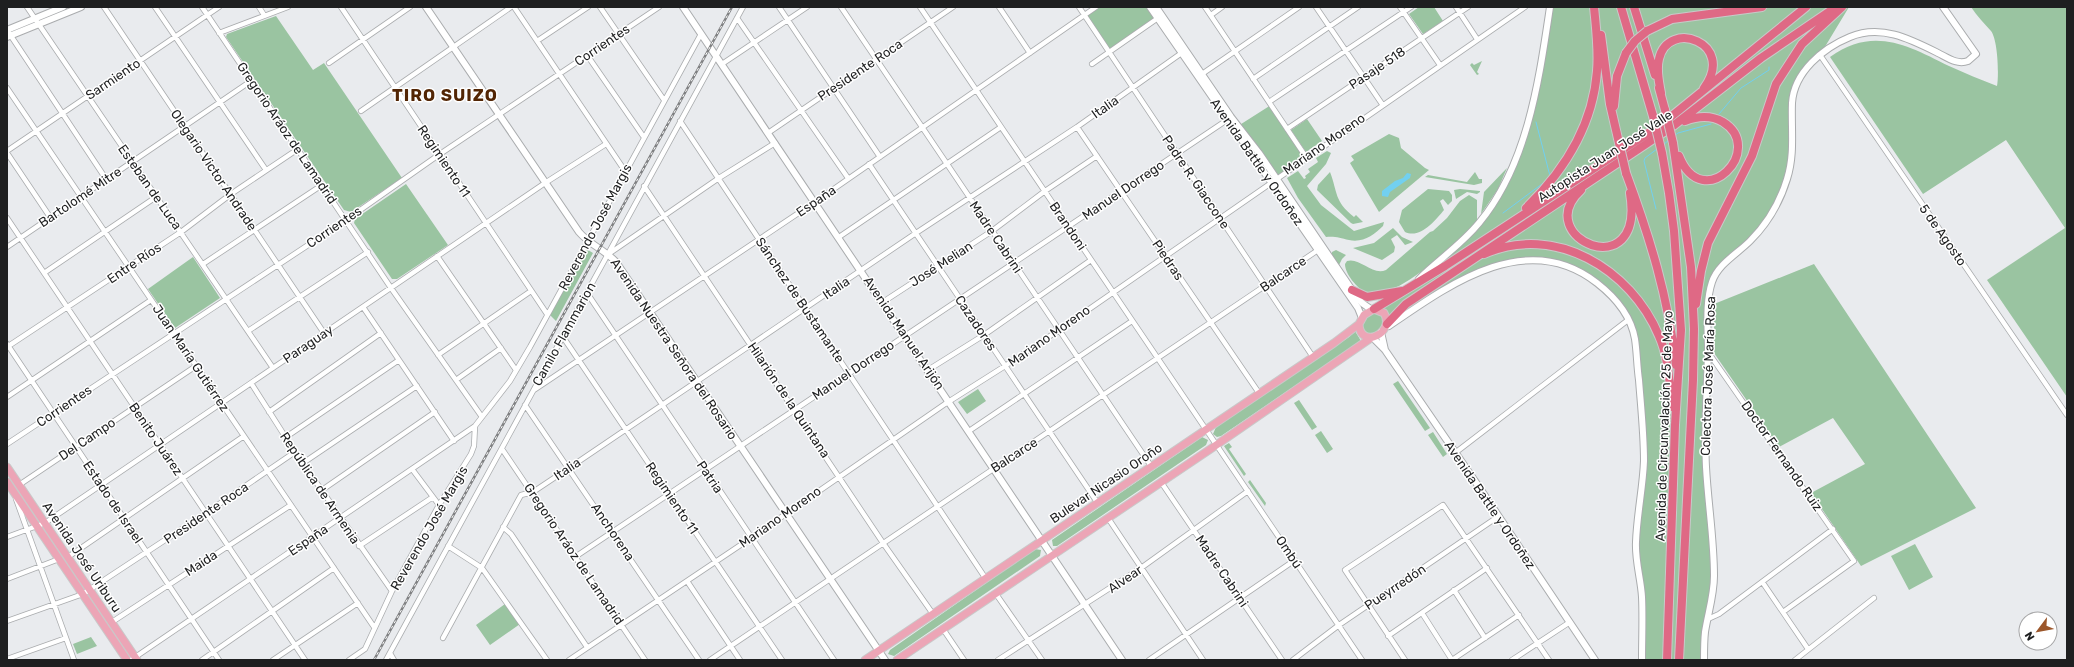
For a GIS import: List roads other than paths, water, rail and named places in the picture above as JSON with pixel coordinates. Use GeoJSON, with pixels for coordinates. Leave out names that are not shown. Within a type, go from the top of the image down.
{"type":"FeatureCollection","features":[{"type":"Feature","properties":{"kind":"highway"},"geometry":{"type":"LineString","coordinates":[[1595,7],[1610,104],[1626,173],[1632,208],[1632,222],[1629,229],[1612,245],[1597,247],[1585,244],[1575,235],[1570,226],[1568,217],[1571,201],[1598,174]]}},
{"type":"Feature","properties":{"kind":"highway"},"geometry":{"type":"LineString","coordinates":[[1500,228],[1526,208],[1557,173],[1571,155],[1587,122],[1595,91],[1597,70],[1595,7]]}},
{"type":"Feature","properties":{"kind":"highway","name":"Avenida de Circunvalación 25 de Mayo"},"geometry":{"type":"LineString","coordinates":[[1621,7],[1653,116],[1662,153],[1670,193],[1678,270],[1681,353],[1675,425],[1667,660]]}},
{"type":"Feature","properties":{"kind":"highway","name":"Avenida de Circunvalación 25 de Mayo"},"geometry":{"type":"LineString","coordinates":[[1634,7],[1661,93],[1674,143],[1691,266],[1694,329],[1693,380],[1679,660]]}},
{"type":"Feature","properties":{"kind":"highway"},"geometry":{"type":"LineString","coordinates":[[1711,7],[1732,11]]}},
{"type":"Feature","properties":{"kind":"highway"},"geometry":{"type":"LineString","coordinates":[[1619,143],[1614,95],[1619,68],[1626,53],[1636,41],[1648,31],[1672,19],[1762,7]]}},
{"type":"Feature","properties":{"kind":"highway","name":"Autopista Juan José Valle"},"geometry":{"type":"LineString","coordinates":[[1373,309],[1413,286],[1662,124],[1806,7]]}},
{"type":"Feature","properties":{"kind":"highway","name":"Autopista Juan José Valle"},"geometry":{"type":"LineString","coordinates":[[1385,328],[1406,304],[1598,174],[1673,126],[1762,58],[1836,7]]}},
{"type":"Feature","properties":{"kind":"highway"},"geometry":{"type":"LineString","coordinates":[[1694,329],[1701,271],[1708,243],[1752,156],[1776,84],[1802,44],[1842,7]]}},
{"type":"Feature","properties":{"kind":"highway"},"geometry":{"type":"LineString","coordinates":[[1661,93],[1658,66],[1661,52],[1675,40],[1693,39],[1705,46],[1710,51],[1713,68],[1708,82],[1694,99]]}},
{"type":"Feature","properties":{"kind":"highway"},"geometry":{"type":"LineString","coordinates":[[1673,126],[1696,117],[1712,117],[1728,125],[1734,133],[1738,150],[1736,158],[1727,172],[1713,179],[1701,179],[1688,173],[1683,166],[1674,143]]}},
{"type":"Feature","properties":{"kind":"highway"},"geometry":{"type":"LineString","coordinates":[[1626,173],[1653,250],[1665,292],[1678,381]]}},
{"type":"Feature","properties":{"kind":"highway"},"geometry":{"type":"LineString","coordinates":[[1465,263],[1509,246],[1544,245],[1577,253],[1610,271],[1639,299],[1660,337],[1666,360],[1675,425]]}},
{"type":"Feature","properties":{"kind":"highway"},"geometry":{"type":"LineString","coordinates":[[1352,290],[1367,297],[1405,290]]}},
{"type":"Feature","properties":{"kind":"main road"},"geometry":{"type":"LineString","coordinates":[[8,34],[63,7]]}},
{"type":"Feature","properties":{"kind":"main road"},"geometry":{"type":"LineString","coordinates":[[37,21],[81,7]]}},
{"type":"Feature","properties":{"kind":"main road","name":"Avenida Nuestra Señora del Rosario"},"geometry":{"type":"LineString","coordinates":[[426,7],[545,183],[587,242],[608,254],[616,262],[885,660]]}},
{"type":"Feature","properties":{"kind":"main road","name":"Avenida Manuel Arijón"},"geometry":{"type":"LineString","coordinates":[[684,7],[1122,660]]}},
{"type":"Feature","properties":{"kind":"main road","name":"Avenida Battle y Ordoñez"},"geometry":{"type":"LineString","coordinates":[[1150,7],[1202,74],[1229,118]]}},
{"type":"Feature","properties":{"kind":"main road","name":"Avenida Battle y Ordoñez"},"geometry":{"type":"LineString","coordinates":[[1156,7],[1229,118],[1352,290],[1362,303],[1373,309]]}},
{"type":"Feature","properties":{"kind":"main road"},"geometry":{"type":"LineString","coordinates":[[1413,286],[1470,234],[1501,191],[1517,155],[1527,124],[1542,63],[1550,7]]}},
{"type":"Feature","properties":{"kind":"main road","name":"Colectora José María Rosa"},"geometry":{"type":"LineString","coordinates":[[1704,660],[1705,634],[1714,578],[1704,423],[1709,303],[1712,283],[1725,262],[1750,241],[1763,226],[1781,196],[1791,164],[1794,143],[1792,102],[1796,88],[1810,64],[1820,55],[1850,37],[1878,32],[1905,37],[1956,62],[1968,62],[1976,54],[1943,7]]}},
{"type":"Feature","properties":{"kind":"main road","name":"Avenida Battle y Ordoñez"},"geometry":{"type":"LineString","coordinates":[[1275,181],[1318,250],[1358,308],[1360,321]]}},
{"type":"Feature","properties":{"kind":"main road"},"geometry":{"type":"LineString","coordinates":[[896,660],[1216,445],[1435,294],[1465,279],[1508,262],[1528,259],[1554,261],[1586,274],[1618,302],[1628,320],[1635,338],[1644,462],[1637,513],[1636,544],[1642,597],[1642,660]]}},
{"type":"Feature","properties":{"kind":"main road"},"geometry":{"type":"LineString","coordinates":[[1371,338],[1361,333],[1360,321],[1373,309],[1384,313],[1385,328]]}},
{"type":"Feature","properties":{"kind":"main road","name":"Bulevar Nicasio Oroño"},"geometry":{"type":"LineString","coordinates":[[865,660],[1313,357],[1360,321]]}},
{"type":"Feature","properties":{"kind":"main road","name":"Avenida Battle y Ordoñez"},"geometry":{"type":"LineString","coordinates":[[1385,328],[1385,350]]}},
{"type":"Feature","properties":{"kind":"main road","name":"Avenida Battle y Ordoñez"},"geometry":{"type":"LineString","coordinates":[[1371,338],[1385,350],[1499,516],[1595,660]]}},
{"type":"Feature","properties":{"kind":"main road","name":"Avenida José Uriburu"},"geometry":{"type":"LineString","coordinates":[[7,468],[112,622],[134,659]]}},
{"type":"Feature","properties":{"kind":"main road","name":"Avenida José Uriburu"},"geometry":{"type":"LineString","coordinates":[[7,482],[10,490],[37,526],[127,660]]}},
{"type":"Feature","properties":{"kind":"street","name":"Esteban de Luca"},"geometry":{"type":"LineString","coordinates":[[27,7],[203,264],[272,368]]}},
{"type":"Feature","properties":{"kind":"street","name":"Olegario Victor Andrade"},"geometry":{"type":"LineString","coordinates":[[104,7],[324,333]]}},
{"type":"Feature","properties":{"kind":"street"},"geometry":{"type":"LineString","coordinates":[[155,7],[266,170]]}},
{"type":"Feature","properties":{"kind":"street","name":"Gregorio Aráoz de Lamadrid"},"geometry":{"type":"LineString","coordinates":[[202,7],[391,288],[482,417]]}},
{"type":"Feature","properties":{"kind":"street","name":"Sarmiento"},"geometry":{"type":"LineString","coordinates":[[7,152],[219,7]]}},
{"type":"Feature","properties":{"kind":"street"},"geometry":{"type":"LineString","coordinates":[[259,7],[264,15]]}},
{"type":"Feature","properties":{"kind":"street"},"geometry":{"type":"LineString","coordinates":[[219,33],[288,7]]}},
{"type":"Feature","properties":{"kind":"street","name":"Regimiento 11"},"geometry":{"type":"LineString","coordinates":[[341,7],[547,314]]}},
{"type":"Feature","properties":{"kind":"street"},"geometry":{"type":"LineString","coordinates":[[329,63],[410,7]]}},
{"type":"Feature","properties":{"kind":"street"},"geometry":{"type":"LineString","coordinates":[[361,111],[511,7]]}},
{"type":"Feature","properties":{"kind":"street"},"geometry":{"type":"LineString","coordinates":[[514,7],[625,171]]}},
{"type":"Feature","properties":{"kind":"street"},"geometry":{"type":"LineString","coordinates":[[537,41],[588,7]]}},
{"type":"Feature","properties":{"kind":"street"},"geometry":{"type":"LineString","coordinates":[[600,7],[664,100]]}},
{"type":"Feature","properties":{"kind":"street","name":"Corrientes"},"geometry":{"type":"LineString","coordinates":[[7,444],[174,332],[346,220],[440,154],[659,7]]}},
{"type":"Feature","properties":{"kind":"street","name":"Camilo Flammarion"},"geometry":{"type":"LineString","coordinates":[[386,660],[502,449],[524,405],[563,337],[743,7]]}},
{"type":"Feature","properties":{"kind":"street"},"geometry":{"type":"LineString","coordinates":[[779,7],[880,157]]}},
{"type":"Feature","properties":{"kind":"street"},"geometry":{"type":"LineString","coordinates":[[722,64],[807,7]]}},
{"type":"Feature","properties":{"kind":"street","name":"Madre Cabrini"},"geometry":{"type":"LineString","coordinates":[[841,7],[1151,466]]}},
{"type":"Feature","properties":{"kind":"street","name":"Brandoni"},"geometry":{"type":"LineString","coordinates":[[920,7],[1216,445]]}},
{"type":"Feature","properties":{"kind":"street","name":"Presidente Roca"},"geometry":{"type":"LineString","coordinates":[[768,133],[953,7]]}},
{"type":"Feature","properties":{"kind":"street"},"geometry":{"type":"LineString","coordinates":[[999,7],[1030,53]]}},
{"type":"Feature","properties":{"kind":"street","name":"Padre R. Giaccone"},"geometry":{"type":"LineString","coordinates":[[1079,7],[1313,357]]}},
{"type":"Feature","properties":{"kind":"street","name":"España"},"geometry":{"type":"LineString","coordinates":[[533,391],[815,202],[1096,7]]}},
{"type":"Feature","properties":{"kind":"street"},"geometry":{"type":"LineString","coordinates":[[1205,7],[1306,157]]}},
{"type":"Feature","properties":{"kind":"street"},"geometry":{"type":"LineString","coordinates":[[1211,15],[1222,7]]}},
{"type":"Feature","properties":{"kind":"street"},"geometry":{"type":"LineString","coordinates":[[1202,74],[1299,7]]}},
{"type":"Feature","properties":{"kind":"street"},"geometry":{"type":"LineString","coordinates":[[1316,7],[1382,104]]}},
{"type":"Feature","properties":{"kind":"street"},"geometry":{"type":"LineString","coordinates":[[1253,79],[1358,7]]}},
{"type":"Feature","properties":{"kind":"street"},"geometry":{"type":"LineString","coordinates":[[1400,7],[1440,65]]}},
{"type":"Feature","properties":{"kind":"street"},"geometry":{"type":"LineString","coordinates":[[1269,102],[1411,7]]}},
{"type":"Feature","properties":{"kind":"street"},"geometry":{"type":"LineString","coordinates":[[1456,7],[1478,39]]}},
{"type":"Feature","properties":{"kind":"street","name":"Pasaje 518"},"geometry":{"type":"LineString","coordinates":[[1287,129],[1468,7]]}},
{"type":"Feature","properties":{"kind":"street","name":"Mariano Moreno"},"geometry":{"type":"LineString","coordinates":[[569,660],[751,538],[949,401],[1059,330],[1112,292],[1221,219],[1382,104],[1525,7]]}},
{"type":"Feature","properties":{"kind":"street"},"geometry":{"type":"LineString","coordinates":[[737,18],[848,178]]}},
{"type":"Feature","properties":{"kind":"street"},"geometry":{"type":"LineString","coordinates":[[1092,64],[1158,18]]}},
{"type":"Feature","properties":{"kind":"street"},"geometry":{"type":"LineString","coordinates":[[8,34],[106,179]]}},
{"type":"Feature","properties":{"kind":"street","name":"Reverendo José Margis"},"geometry":{"type":"LineString","coordinates":[[482,417],[516,370],[701,34]]}},
{"type":"Feature","properties":{"kind":"street","name":"Italia"},"geometry":{"type":"LineString","coordinates":[[504,527],[521,495],[533,492],[626,430],[916,233],[1077,127],[1184,51]]}},
{"type":"Feature","properties":{"kind":"street"},"geometry":{"type":"LineString","coordinates":[[587,55],[644,136]]}},
{"type":"Feature","properties":{"kind":"street","name":"5 de Agosto"},"geometry":{"type":"LineString","coordinates":[[1820,55],[2067,415]]}},
{"type":"Feature","properties":{"kind":"street","name":"Bartolomé Mitre"},"geometry":{"type":"LineString","coordinates":[[7,246],[251,81]]}},
{"type":"Feature","properties":{"kind":"street","name":"Juan María Gutiérrez"},"geometry":{"type":"LineString","coordinates":[[7,88],[374,627]]}},
{"type":"Feature","properties":{"kind":"street","name":"Manuel Dorrego"},"geometry":{"type":"LineString","coordinates":[[575,557],[1121,192],[1229,118]]}},
{"type":"Feature","properties":{"kind":"street","name":"Sánchez de Bustamante"},"geometry":{"type":"LineString","coordinates":[[680,121],[986,578]]}},
{"type":"Feature","properties":{"kind":"street"},"geometry":{"type":"LineString","coordinates":[[839,237],[1001,127]]}},
{"type":"Feature","properties":{"kind":"street","name":"Piedras"},"geometry":{"type":"LineString","coordinates":[[1077,127],[1260,393]]}},
{"type":"Feature","properties":{"kind":"street"},"geometry":{"type":"LineString","coordinates":[[608,254],[719,178],[775,143]]}},
{"type":"Feature","properties":{"kind":"street","name":"Paraguay"},"geometry":{"type":"LineString","coordinates":[[7,537],[44,523],[545,183],[606,144]]}},
{"type":"Feature","properties":{"kind":"street","name":"Entre Ríos"},"geometry":{"type":"LineString","coordinates":[[7,346],[68,308],[181,232],[231,194],[298,149]]}},
{"type":"Feature","properties":{"kind":"street"},"geometry":{"type":"LineString","coordinates":[[7,152],[50,217]]}},
{"type":"Feature","properties":{"kind":"street","name":"José Melian"},"geometry":{"type":"LineString","coordinates":[[883,302],[992,231],[1097,156]]}},
{"type":"Feature","properties":{"kind":"street","name":"Cazadores"},"geometry":{"type":"LineString","coordinates":[[869,164],[1097,502]]}},
{"type":"Feature","properties":{"kind":"street"},"geometry":{"type":"LineString","coordinates":[[203,264],[322,185]]}},
{"type":"Feature","properties":{"kind":"street","name":"Hilarión de la Quintana"},"geometry":{"type":"LineString","coordinates":[[644,186],[933,614]]}},
{"type":"Feature","properties":{"kind":"street"},"geometry":{"type":"LineString","coordinates":[[44,273],[156,197]]}},
{"type":"Feature","properties":{"kind":"street","name":"Benito Juárez"},"geometry":{"type":"LineString","coordinates":[[7,218],[306,660]]}},
{"type":"Feature","properties":{"kind":"street","name":"Balcarce"},"geometry":{"type":"LineString","coordinates":[[710,660],[1050,431],[1102,394],[1318,250]]}},
{"type":"Feature","properties":{"kind":"street"},"geometry":{"type":"LineString","coordinates":[[248,331],[368,252]]}},
{"type":"Feature","properties":{"kind":"street"},"geometry":{"type":"LineString","coordinates":[[437,256],[516,370]]}},
{"type":"Feature","properties":{"kind":"street"},"geometry":{"type":"LineString","coordinates":[[928,370],[984,335],[1091,260]]}},
{"type":"Feature","properties":{"kind":"street"},"geometry":{"type":"LineString","coordinates":[[438,355],[531,291]]}},
{"type":"Feature","properties":{"kind":"street","name":"Patria"},"geometry":{"type":"LineString","coordinates":[[587,293],[834,660]]}},
{"type":"Feature","properties":{"kind":"street"},"geometry":{"type":"LineString","coordinates":[[7,397],[151,300]]}},
{"type":"Feature","properties":{"kind":"street"},"geometry":{"type":"LineString","coordinates":[[363,307],[454,441]]}},
{"type":"Feature","properties":{"kind":"street"},"geometry":{"type":"LineString","coordinates":[[1455,453],[1628,320]]}},
{"type":"Feature","properties":{"kind":"street"},"geometry":{"type":"LineString","coordinates":[[969,431],[1023,393],[1132,321]]}},
{"type":"Feature","properties":{"kind":"street"},"geometry":{"type":"LineString","coordinates":[[269,412],[381,333]]}},
{"type":"Feature","properties":{"kind":"street","name":"Regimiento 11"},"geometry":{"type":"LineString","coordinates":[[563,337],[782,660]]}},
{"type":"Feature","properties":{"kind":"street","name":"Estado de Israel"},"geometry":{"type":"LineString","coordinates":[[7,346],[219,660]]}},
{"type":"Feature","properties":{"kind":"street"},"geometry":{"type":"LineString","coordinates":[[456,380],[501,348]]}},
{"type":"Feature","properties":{"kind":"street","name":"Doctor Fernando Ruiz"},"geometry":{"type":"LineString","coordinates":[[1708,352],[1854,561],[1782,612]]}},
{"type":"Feature","properties":{"kind":"street"},"geometry":{"type":"LineString","coordinates":[[286,437],[399,360]]}},
{"type":"Feature","properties":{"kind":"street","name":"Del Campo"},"geometry":{"type":"LineString","coordinates":[[19,485],[196,366]]}},
{"type":"Feature","properties":{"kind":"street","name":"República de Armenia"},"geometry":{"type":"LineString","coordinates":[[251,383],[295,452],[359,546],[392,591]]}},
{"type":"Feature","properties":{"kind":"street"},"geometry":{"type":"LineString","coordinates":[[303,463],[417,386]]}},
{"type":"Feature","properties":{"kind":"street","name":"Anchorena"},"geometry":{"type":"LineString","coordinates":[[524,405],[613,532],[699,660]]}},
{"type":"Feature","properties":{"kind":"street"},"geometry":{"type":"LineString","coordinates":[[322,490],[435,412]]}},
{"type":"Feature","properties":{"kind":"street","name":"España"},"geometry":{"type":"LineString","coordinates":[[134,659],[454,441],[475,426],[482,417]]}},
{"type":"Feature","properties":{"kind":"street","name":"Reverendo José Margis"},"geometry":{"type":"LineString","coordinates":[[374,627],[439,505],[471,454],[474,446],[475,426]]}},
{"type":"Feature","properties":{"kind":"street"},"geometry":{"type":"LineString","coordinates":[[68,557],[244,436]]}},
{"type":"Feature","properties":{"kind":"street","name":"Ombú"},"geometry":{"type":"LineString","coordinates":[[1216,445],[1362,660]]}},
{"type":"Feature","properties":{"kind":"street","name":"Gregorio Aráoz de Lamadrid"},"geometry":{"type":"LineString","coordinates":[[502,449],[533,492],[575,557],[644,658]]}},
{"type":"Feature","properties":{"kind":"street","name":"Presidente Roca"},"geometry":{"type":"LineString","coordinates":[[7,621],[83,594],[295,452]]}},
{"type":"Feature","properties":{"kind":"street"},"geometry":{"type":"LineString","coordinates":[[412,469],[439,505]]}},
{"type":"Feature","properties":{"kind":"street","name":"Madre Cabrini"},"geometry":{"type":"LineString","coordinates":[[1161,482],[1282,660]]}},
{"type":"Feature","properties":{"kind":"street"},"geometry":{"type":"LineString","coordinates":[[10,490],[27,530],[74,660]]}},
{"type":"Feature","properties":{"kind":"street","name":"Alvear"},"geometry":{"type":"LineString","coordinates":[[998,660],[1086,605],[1141,568],[1248,491]]}},
{"type":"Feature","properties":{"kind":"street"},"geometry":{"type":"LineString","coordinates":[[359,546],[433,497]]}},
{"type":"Feature","properties":{"kind":"street","name":"Maida"},"geometry":{"type":"LineString","coordinates":[[112,622],[291,505]]}},
{"type":"Feature","properties":{"kind":"street"},"geometry":{"type":"LineString","coordinates":[[1405,660],[1345,570],[1443,505],[1549,660]]}},
{"type":"Feature","properties":{"kind":"street","name":"Pueyrredón"},"geometry":{"type":"LineString","coordinates":[[1293,660],[1339,625],[1499,516]]}},
{"type":"Feature","properties":{"kind":"street"},"geometry":{"type":"LineString","coordinates":[[1108,518],[1203,660]]}},
{"type":"Feature","properties":{"kind":"street"},"geometry":{"type":"LineString","coordinates":[[443,638],[504,527],[511,534],[587,647]]}},
{"type":"Feature","properties":{"kind":"street"},"geometry":{"type":"LineString","coordinates":[[1708,618],[1719,614],[1833,529]]}},
{"type":"Feature","properties":{"kind":"street"},"geometry":{"type":"LineString","coordinates":[[448,546],[482,568],[546,660]]}},
{"type":"Feature","properties":{"kind":"street"},"geometry":{"type":"LineString","coordinates":[[7,578],[59,559]]}},
{"type":"Feature","properties":{"kind":"street"},"geometry":{"type":"LineString","coordinates":[[1149,660],[1295,560]]}},
{"type":"Feature","properties":{"kind":"street"},"geometry":{"type":"LineString","coordinates":[[202,660],[334,568]]}},
{"type":"Feature","properties":{"kind":"street"},"geometry":{"type":"LineString","coordinates":[[1388,636],[1487,568]]}},
{"type":"Feature","properties":{"kind":"street"},"geometry":{"type":"LineString","coordinates":[[687,581],[740,660]]}},
{"type":"Feature","properties":{"kind":"street"},"geometry":{"type":"LineString","coordinates":[[1763,582],[1808,650]]}},
{"type":"Feature","properties":{"kind":"street"},"geometry":{"type":"LineString","coordinates":[[1454,590],[1485,638]]}},
{"type":"Feature","properties":{"kind":"street"},"geometry":{"type":"LineString","coordinates":[[996,594],[1042,660]]}},
{"type":"Feature","properties":{"kind":"street"},"geometry":{"type":"LineString","coordinates":[[1795,660],[1874,598]]}},
{"type":"Feature","properties":{"kind":"street"},"geometry":{"type":"LineString","coordinates":[[273,660],[358,603]]}},
{"type":"Feature","properties":{"kind":"street"},"geometry":{"type":"LineString","coordinates":[[1422,613],[1452,660],[1519,615]]}},
{"type":"Feature","properties":{"kind":"street"},"geometry":{"type":"LineString","coordinates":[[1512,660],[1570,622]]}},
{"type":"Feature","properties":{"kind":"street"},"geometry":{"type":"LineString","coordinates":[[349,660],[365,649],[374,627]]}},
{"type":"Feature","properties":{"kind":"street"},"geometry":{"type":"LineString","coordinates":[[943,629],[964,660]]}},
{"type":"Feature","properties":{"kind":"street"},"geometry":{"type":"LineString","coordinates":[[7,660],[66,638]]}},
{"type":"Feature","properties":{"kind":"street"},"geometry":{"type":"LineString","coordinates":[[390,653],[394,660]]}},
{"type":"Feature","properties":{"kind":"street"},"geometry":{"type":"LineString","coordinates":[[638,660],[644,658]]}},
{"type":"Feature","properties":{"kind":"water"},"geometry":{"type":"Polygon","coordinates":[[[1407,173],[1411,174],[1410,178],[1390,192],[1388,197],[1382,196],[1382,191],[1395,181],[1403,178],[1407,173]]]}},
{"type":"Feature","properties":{"kind":"waterway"},"geometry":{"type":"LineString","coordinates":[[1719,114],[1741,88],[1769,70],[1769,67]]}},
{"type":"Feature","properties":{"kind":"waterway"},"geometry":{"type":"LineString","coordinates":[[1536,122],[1550,176]]}},
{"type":"Feature","properties":{"kind":"waterway"},"geometry":{"type":"LineString","coordinates":[[1674,136],[1678,133],[1711,124]]}},
{"type":"Feature","properties":{"kind":"waterway"},"geometry":{"type":"LineString","coordinates":[[1663,145],[1669,140]]}},
{"type":"Feature","properties":{"kind":"waterway"},"geometry":{"type":"LineString","coordinates":[[1656,209],[1644,161],[1645,158],[1657,149]]}},
{"type":"Feature","properties":{"kind":"waterway"},"geometry":{"type":"LineString","coordinates":[[1503,213],[1546,181]]}},
{"type":"Feature","properties":{"kind":"railway"},"geometry":{"type":"LineString","coordinates":[[374,660],[732,7]]}},
{"type":"Feature","properties":{"kind":"district","name":"TIRO SUIZO"},"geometry":{"type":"Point","coordinates":[445,95]}}]}
